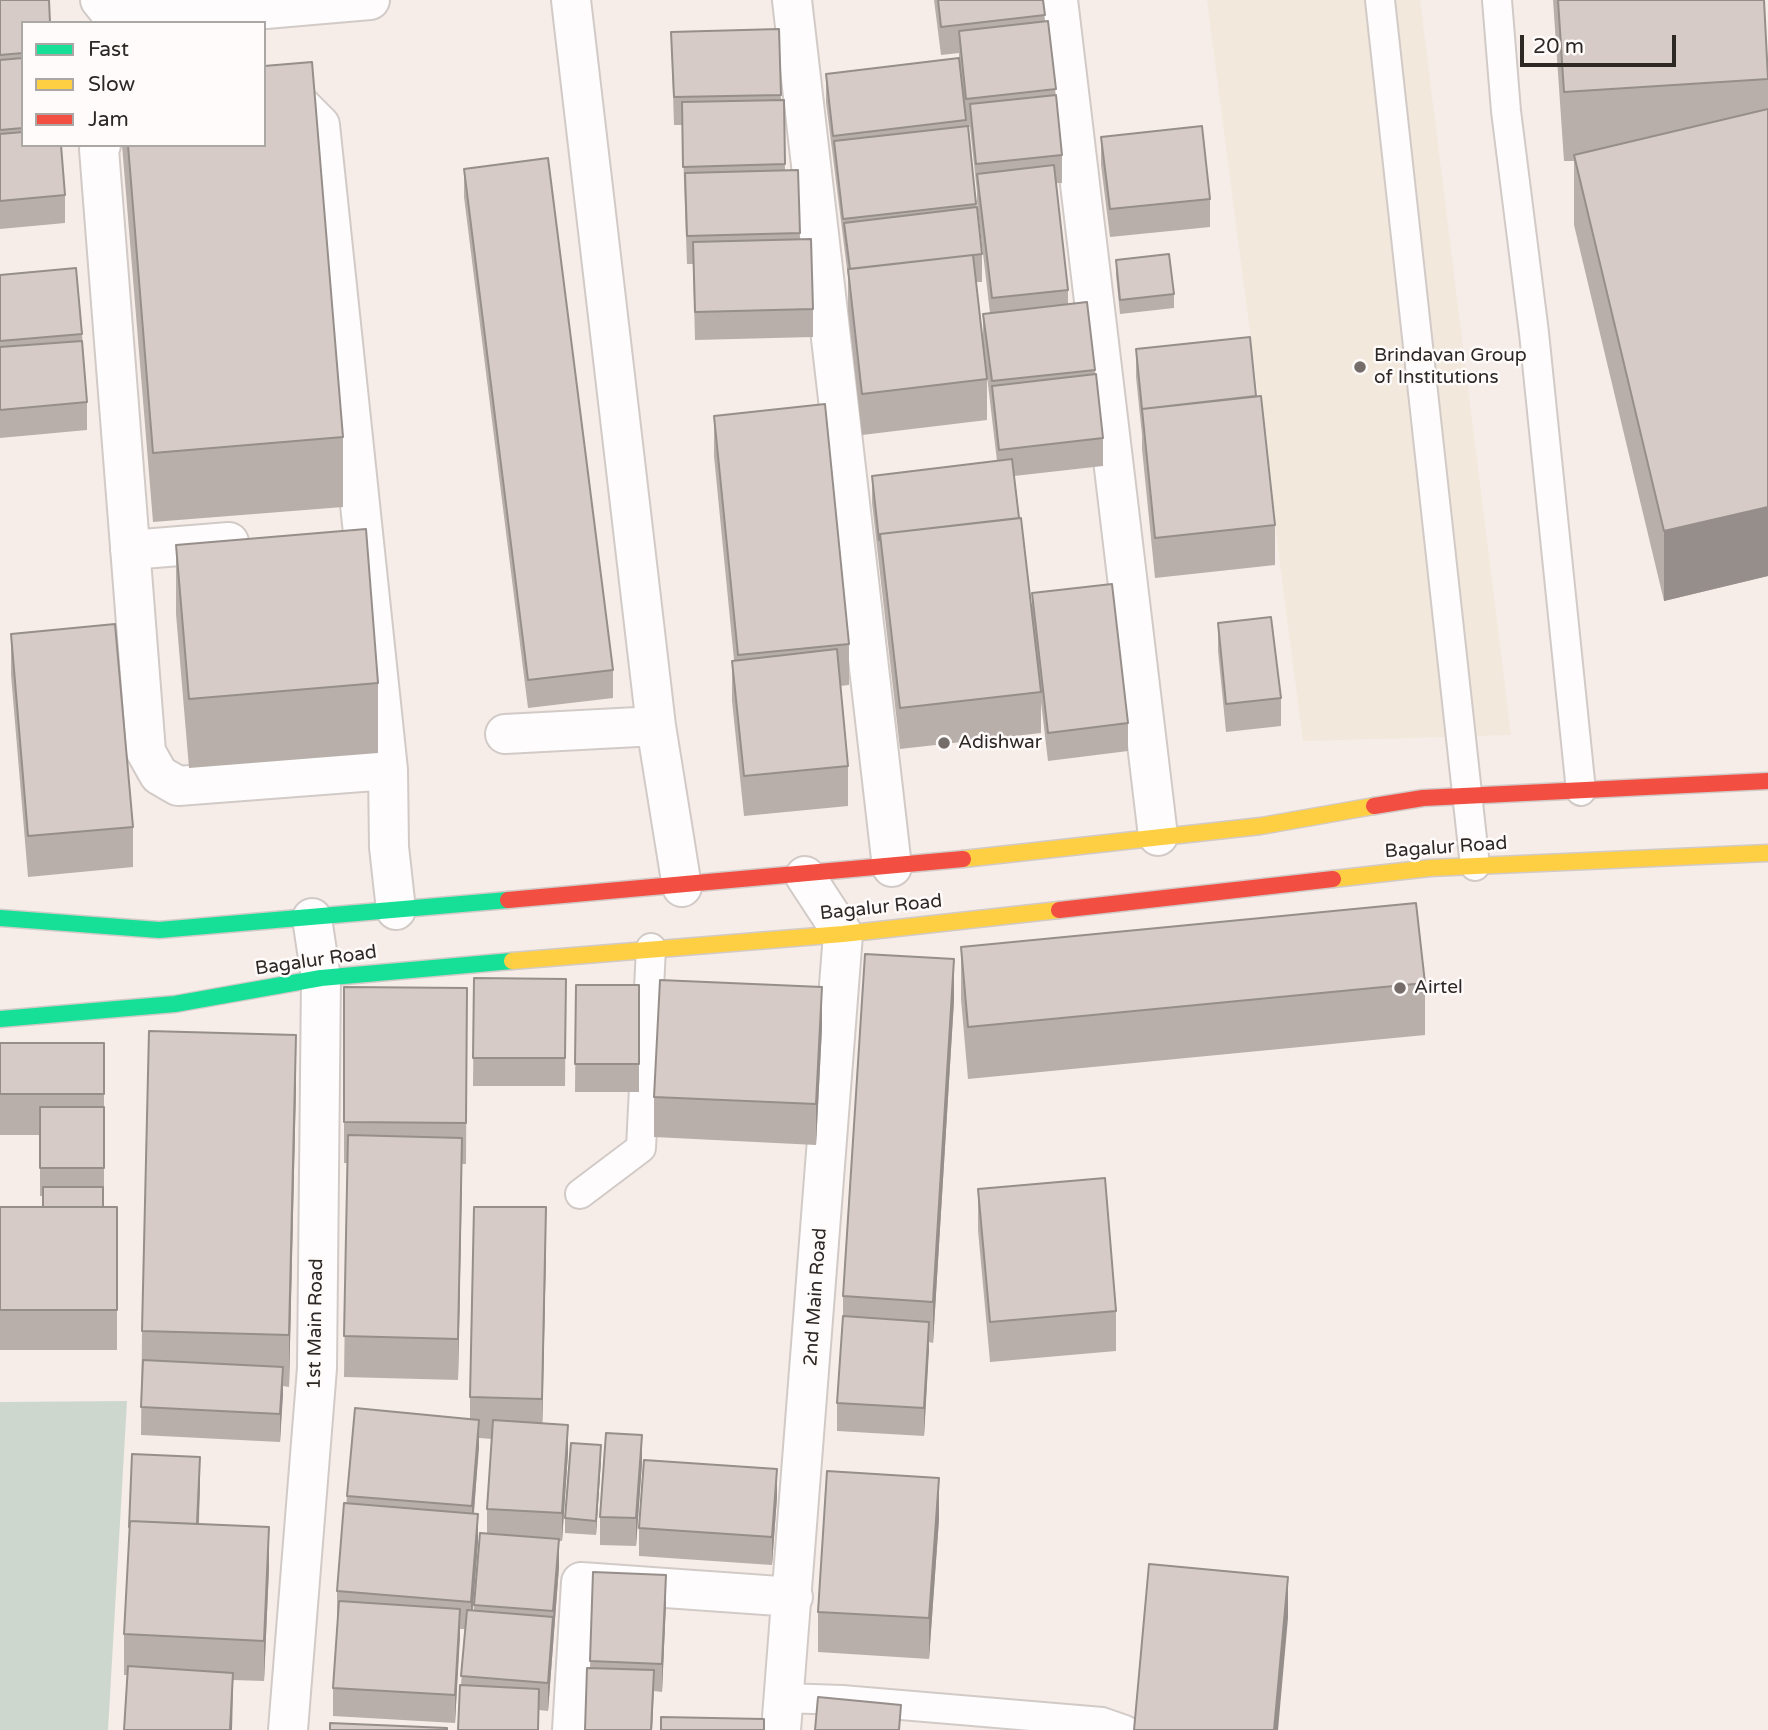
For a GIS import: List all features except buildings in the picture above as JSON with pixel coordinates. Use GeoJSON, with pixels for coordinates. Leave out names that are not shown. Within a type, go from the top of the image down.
{"type":"FeatureCollection","features":[{"type":"Feature","properties":{"kind":"main road","name":"Bagalur Road"},"geometry":{"type":"LineString","coordinates":[[0,918],[159,930],[892,867],[1261,826],[1423,798],[1768,781]]}},
{"type":"Feature","properties":{"kind":"main road","name":"Bagalur Road"},"geometry":{"type":"LineString","coordinates":[[0,1019],[175,1004],[321,978],[651,948],[843,934],[1430,868],[1768,853]]}},
{"type":"Feature","properties":{"kind":"street"},"geometry":{"type":"LineString","coordinates":[[100,0],[108,10],[150,19],[370,0]]}},
{"type":"Feature","properties":{"kind":"street"},"geometry":{"type":"LineString","coordinates":[[571,0],[656,726],[682,887]]}},
{"type":"Feature","properties":{"kind":"street"},"geometry":{"type":"LineString","coordinates":[[792,0],[892,867]]}},
{"type":"Feature","properties":{"kind":"street"},"geometry":{"type":"LineString","coordinates":[[1058,0],[1158,836]]}},
{"type":"Feature","properties":{"kind":"street"},"geometry":{"type":"LineString","coordinates":[[266,109],[302,106],[320,125],[388,770],[389,847],[396,910]]}},
{"type":"Feature","properties":{"kind":"street"},"geometry":{"type":"LineString","coordinates":[[100,147],[146,752],[159,775],[178,786],[388,770]]}},
{"type":"Feature","properties":{"kind":"street"},"geometry":{"type":"LineString","coordinates":[[322,534],[363,531]]}},
{"type":"Feature","properties":{"kind":"street"},"geometry":{"type":"LineString","coordinates":[[130,550],[267,539]]}},
{"type":"Feature","properties":{"kind":"street"},"geometry":{"type":"LineString","coordinates":[[505,734],[656,726]]}},
{"type":"Feature","properties":{"kind":"street"},"geometry":{"type":"LineString","coordinates":[[805,876],[843,934]]}},
{"type":"Feature","properties":{"kind":"street","name":"1st Main Road"},"geometry":{"type":"LineString","coordinates":[[288,1730],[317,1368],[321,978],[312,918]]}},
{"type":"Feature","properties":{"kind":"street","name":"2nd Main Road"},"geometry":{"type":"LineString","coordinates":[[782,1714],[843,934]]}},
{"type":"Feature","properties":{"kind":"street"},"geometry":{"type":"LineString","coordinates":[[572,1730],[581,1582],[793,1597]]}},
{"type":"Feature","properties":{"kind":"lane"},"geometry":{"type":"LineString","coordinates":[[1380,0],[1475,866]]}},
{"type":"Feature","properties":{"kind":"lane"},"geometry":{"type":"LineString","coordinates":[[1497,0],[1506,111],[1534,333],[1581,791]]}},
{"type":"Feature","properties":{"kind":"lane"},"geometry":{"type":"LineString","coordinates":[[580,1194],[641,1147],[651,948]]}},
{"type":"Feature","properties":{"kind":"lane"},"geometry":{"type":"LineString","coordinates":[[782,1714],[842,1700],[1102,1722],[1125,1730]]}},
{"type":"Feature","properties":{"kind":"shaded area","name":"Brindavan Group of Institutions"},"geometry":{"type":"Polygon","coordinates":[[[1207,0],[1420,0],[1511,735],[1303,741],[1207,0]]]}},
{"type":"Feature","properties":{"kind":"shaded area"},"geometry":{"type":"Polygon","coordinates":[[[127,1401],[108,1730],[0,1730],[0,1402],[127,1401]]]}},
{"type":"Feature","properties":{"kind":"traffic: fast"},"geometry":{"type":"LineString","coordinates":[[0,918],[159,930],[508,900]]}},
{"type":"Feature","properties":{"kind":"traffic: fast"},"geometry":{"type":"LineString","coordinates":[[0,1019],[175,1004],[321,978],[512,961]]}},
{"type":"Feature","properties":{"kind":"traffic: slow"},"geometry":{"type":"LineString","coordinates":[[963,859],[1261,826],[1374,806]]}},
{"type":"Feature","properties":{"kind":"traffic: slow"},"geometry":{"type":"LineString","coordinates":[[1333,879],[1430,868],[1768,853]]}},
{"type":"Feature","properties":{"kind":"traffic: slow"},"geometry":{"type":"LineString","coordinates":[[512,961],[843,934],[1059,910]]}},
{"type":"Feature","properties":{"kind":"traffic: jam"},"geometry":{"type":"LineString","coordinates":[[1374,806],[1423,798],[1768,781]]}},
{"type":"Feature","properties":{"kind":"traffic: jam"},"geometry":{"type":"LineString","coordinates":[[508,900],[963,859]]}},
{"type":"Feature","properties":{"kind":"traffic: jam"},"geometry":{"type":"LineString","coordinates":[[1059,910],[1333,879]]}},
{"type":"Feature","properties":{"kind":"place","name":"Brindavan Group of Institutions"},"geometry":{"type":"Point","coordinates":[1360,367]}},
{"type":"Feature","properties":{"kind":"place","name":"Adishwar"},"geometry":{"type":"Point","coordinates":[944,743]}},
{"type":"Feature","properties":{"kind":"place","name":"Airtel"},"geometry":{"type":"Point","coordinates":[1400,988]}}]}
